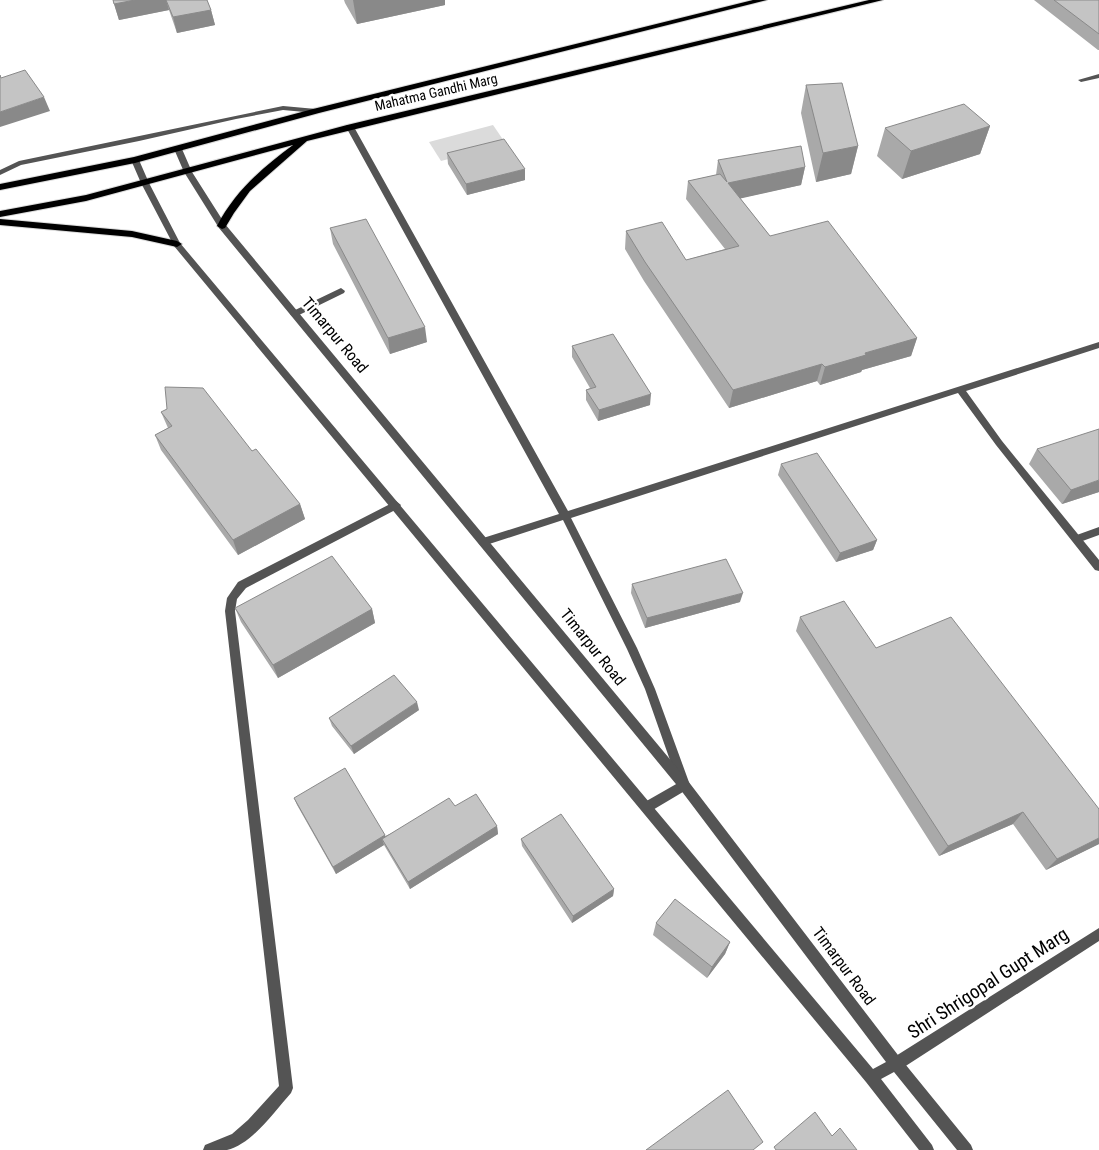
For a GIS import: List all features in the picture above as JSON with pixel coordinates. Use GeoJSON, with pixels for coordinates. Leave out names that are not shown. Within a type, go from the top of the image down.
{"type":"FeatureCollection","features":[{"type":"Feature","properties":{"kind":"main road","name":"Mahatma Gandhi Marg"},"geometry":{"type":"LineString","coordinates":[[0,187],[135,160],[316,111],[764,0]]}},
{"type":"Feature","properties":{"kind":"main road","name":"Mahatma Gandhi Marg"},"geometry":{"type":"LineString","coordinates":[[0,214],[86,198],[188,172],[309,137],[879,0]]}},
{"type":"Feature","properties":{"kind":"main road"},"geometry":{"type":"LineString","coordinates":[[222,226],[230,208],[248,187],[309,137]]}},
{"type":"Feature","properties":{"kind":"main road"},"geometry":{"type":"LineString","coordinates":[[0,222],[132,234],[177,244]]}},
{"type":"Feature","properties":{"kind":"street"},"geometry":{"type":"LineString","coordinates":[[1081,80],[1099,76]]}},
{"type":"Feature","properties":{"kind":"street"},"geometry":{"type":"LineString","coordinates":[[0,173],[19,163],[236,117],[283,108],[316,111]]}},
{"type":"Feature","properties":{"kind":"street"},"geometry":{"type":"LineString","coordinates":[[350,127],[565,515],[632,648],[650,689],[684,785],[647,807]]}},
{"type":"Feature","properties":{"kind":"street","name":"Timarpur Road"},"geometry":{"type":"LineString","coordinates":[[178,149],[188,172],[222,226],[684,785],[896,1064],[966,1150]]}},
{"type":"Feature","properties":{"kind":"street"},"geometry":{"type":"LineString","coordinates":[[135,160],[144,183],[177,244],[871,1077],[927,1150]]}},
{"type":"Feature","properties":{"kind":"street"},"geometry":{"type":"LineString","coordinates":[[294,314],[341,291]]}},
{"type":"Feature","properties":{"kind":"street"},"geometry":{"type":"LineString","coordinates":[[484,542],[1099,346]]}},
{"type":"Feature","properties":{"kind":"street"},"geometry":{"type":"LineString","coordinates":[[960,390],[999,443],[1099,567]]}},
{"type":"Feature","properties":{"kind":"street"},"geometry":{"type":"LineString","coordinates":[[210,1150],[237,1139],[253,1125],[286,1088],[230,611],[232,598],[242,585],[396,505]]}},
{"type":"Feature","properties":{"kind":"street"},"geometry":{"type":"LineString","coordinates":[[1076,539],[1099,531]]}},
{"type":"Feature","properties":{"kind":"street","name":"Shri Shrigopal Gupt Marg"},"geometry":{"type":"LineString","coordinates":[[871,1077],[896,1064],[1099,934]]}},
{"type":"Feature","properties":{"kind":"shaded area"},"geometry":{"type":"Polygon","coordinates":[[[493,125],[506,144],[441,161],[429,142],[493,125]]]}},
{"type":"Feature","properties":{"kind":"building"},"geometry":{"type":"Polygon","coordinates":[[[113,0],[135,0],[114,4],[113,0]]]}},
{"type":"Feature","properties":{"kind":"building"},"geometry":{"type":"Polygon","coordinates":[[[166,0],[207,0],[211,10],[173,17],[166,0]]]}},
{"type":"Feature","properties":{"kind":"building"},"geometry":{"type":"Polygon","coordinates":[[[1054,0],[1099,0],[1099,34],[1054,0]]]}},
{"type":"Feature","properties":{"kind":"building"},"geometry":{"type":"Polygon","coordinates":[[[25,70],[44,97],[0,112],[0,75],[1,78],[25,70]]]}},
{"type":"Feature","properties":{"kind":"building"},"geometry":{"type":"Polygon","coordinates":[[[842,83],[858,146],[823,153],[806,85],[842,83]]]}},
{"type":"Feature","properties":{"kind":"building"},"geometry":{"type":"Polygon","coordinates":[[[964,104],[990,126],[911,151],[885,128],[964,104]]]}},
{"type":"Feature","properties":{"kind":"building"},"geometry":{"type":"Polygon","coordinates":[[[504,139],[525,169],[466,184],[447,153],[504,139]]]}},
{"type":"Feature","properties":{"kind":"building"},"geometry":{"type":"Polygon","coordinates":[[[801,146],[805,167],[728,183],[770,236],[828,221],[917,338],[825,367],[822,364],[733,390],[645,262],[626,231],[662,222],[686,260],[739,246],[688,181],[720,174],[727,182],[718,160],[801,146]]]}},
{"type":"Feature","properties":{"kind":"building"},"geometry":{"type":"Polygon","coordinates":[[[366,219],[425,327],[388,338],[330,228],[366,219]]]}},
{"type":"Feature","properties":{"kind":"building"},"geometry":{"type":"Polygon","coordinates":[[[613,334],[651,394],[599,410],[586,390],[596,387],[572,346],[613,334]]]}},
{"type":"Feature","properties":{"kind":"building"},"geometry":{"type":"Polygon","coordinates":[[[165,387],[203,388],[252,451],[256,449],[300,504],[233,540],[155,435],[172,426],[161,412],[167,409],[165,387]]]}},
{"type":"Feature","properties":{"kind":"building"},"geometry":{"type":"Polygon","coordinates":[[[1099,429],[1099,480],[1071,490],[1037,449],[1099,429]]]}},
{"type":"Feature","properties":{"kind":"building"},"geometry":{"type":"Polygon","coordinates":[[[817,453],[877,540],[840,553],[781,464],[817,453]]]}},
{"type":"Feature","properties":{"kind":"building"},"geometry":{"type":"Polygon","coordinates":[[[332,556],[372,609],[273,665],[235,608],[332,556]]]}},
{"type":"Feature","properties":{"kind":"building"},"geometry":{"type":"Polygon","coordinates":[[[726,559],[743,593],[647,618],[632,584],[726,559]]]}},
{"type":"Feature","properties":{"kind":"building"},"geometry":{"type":"Polygon","coordinates":[[[844,601],[876,648],[951,617],[1099,809],[1099,838],[1057,859],[1023,812],[948,846],[800,617],[844,601]]]}},
{"type":"Feature","properties":{"kind":"building"},"geometry":{"type":"Polygon","coordinates":[[[394,675],[417,702],[351,746],[329,718],[394,675]]]}},
{"type":"Feature","properties":{"kind":"building"},"geometry":{"type":"Polygon","coordinates":[[[345,768],[385,835],[333,867],[294,798],[345,768]]]}},
{"type":"Feature","properties":{"kind":"building"},"geometry":{"type":"Polygon","coordinates":[[[476,794],[497,826],[408,882],[382,839],[449,798],[455,806],[476,794]]]}},
{"type":"Feature","properties":{"kind":"building"},"geometry":{"type":"Polygon","coordinates":[[[561,814],[614,889],[573,916],[521,839],[561,814]]]}},
{"type":"Feature","properties":{"kind":"building"},"geometry":{"type":"Polygon","coordinates":[[[675,899],[730,942],[712,967],[656,923],[675,899]]]}},
{"type":"Feature","properties":{"kind":"building"},"geometry":{"type":"Polygon","coordinates":[[[728,1090],[763,1142],[753,1150],[646,1150],[728,1090]]]}},
{"type":"Feature","properties":{"kind":"building"},"geometry":{"type":"Polygon","coordinates":[[[815,1112],[832,1136],[840,1128],[857,1150],[776,1150],[774,1147],[815,1112]]]}}]}
